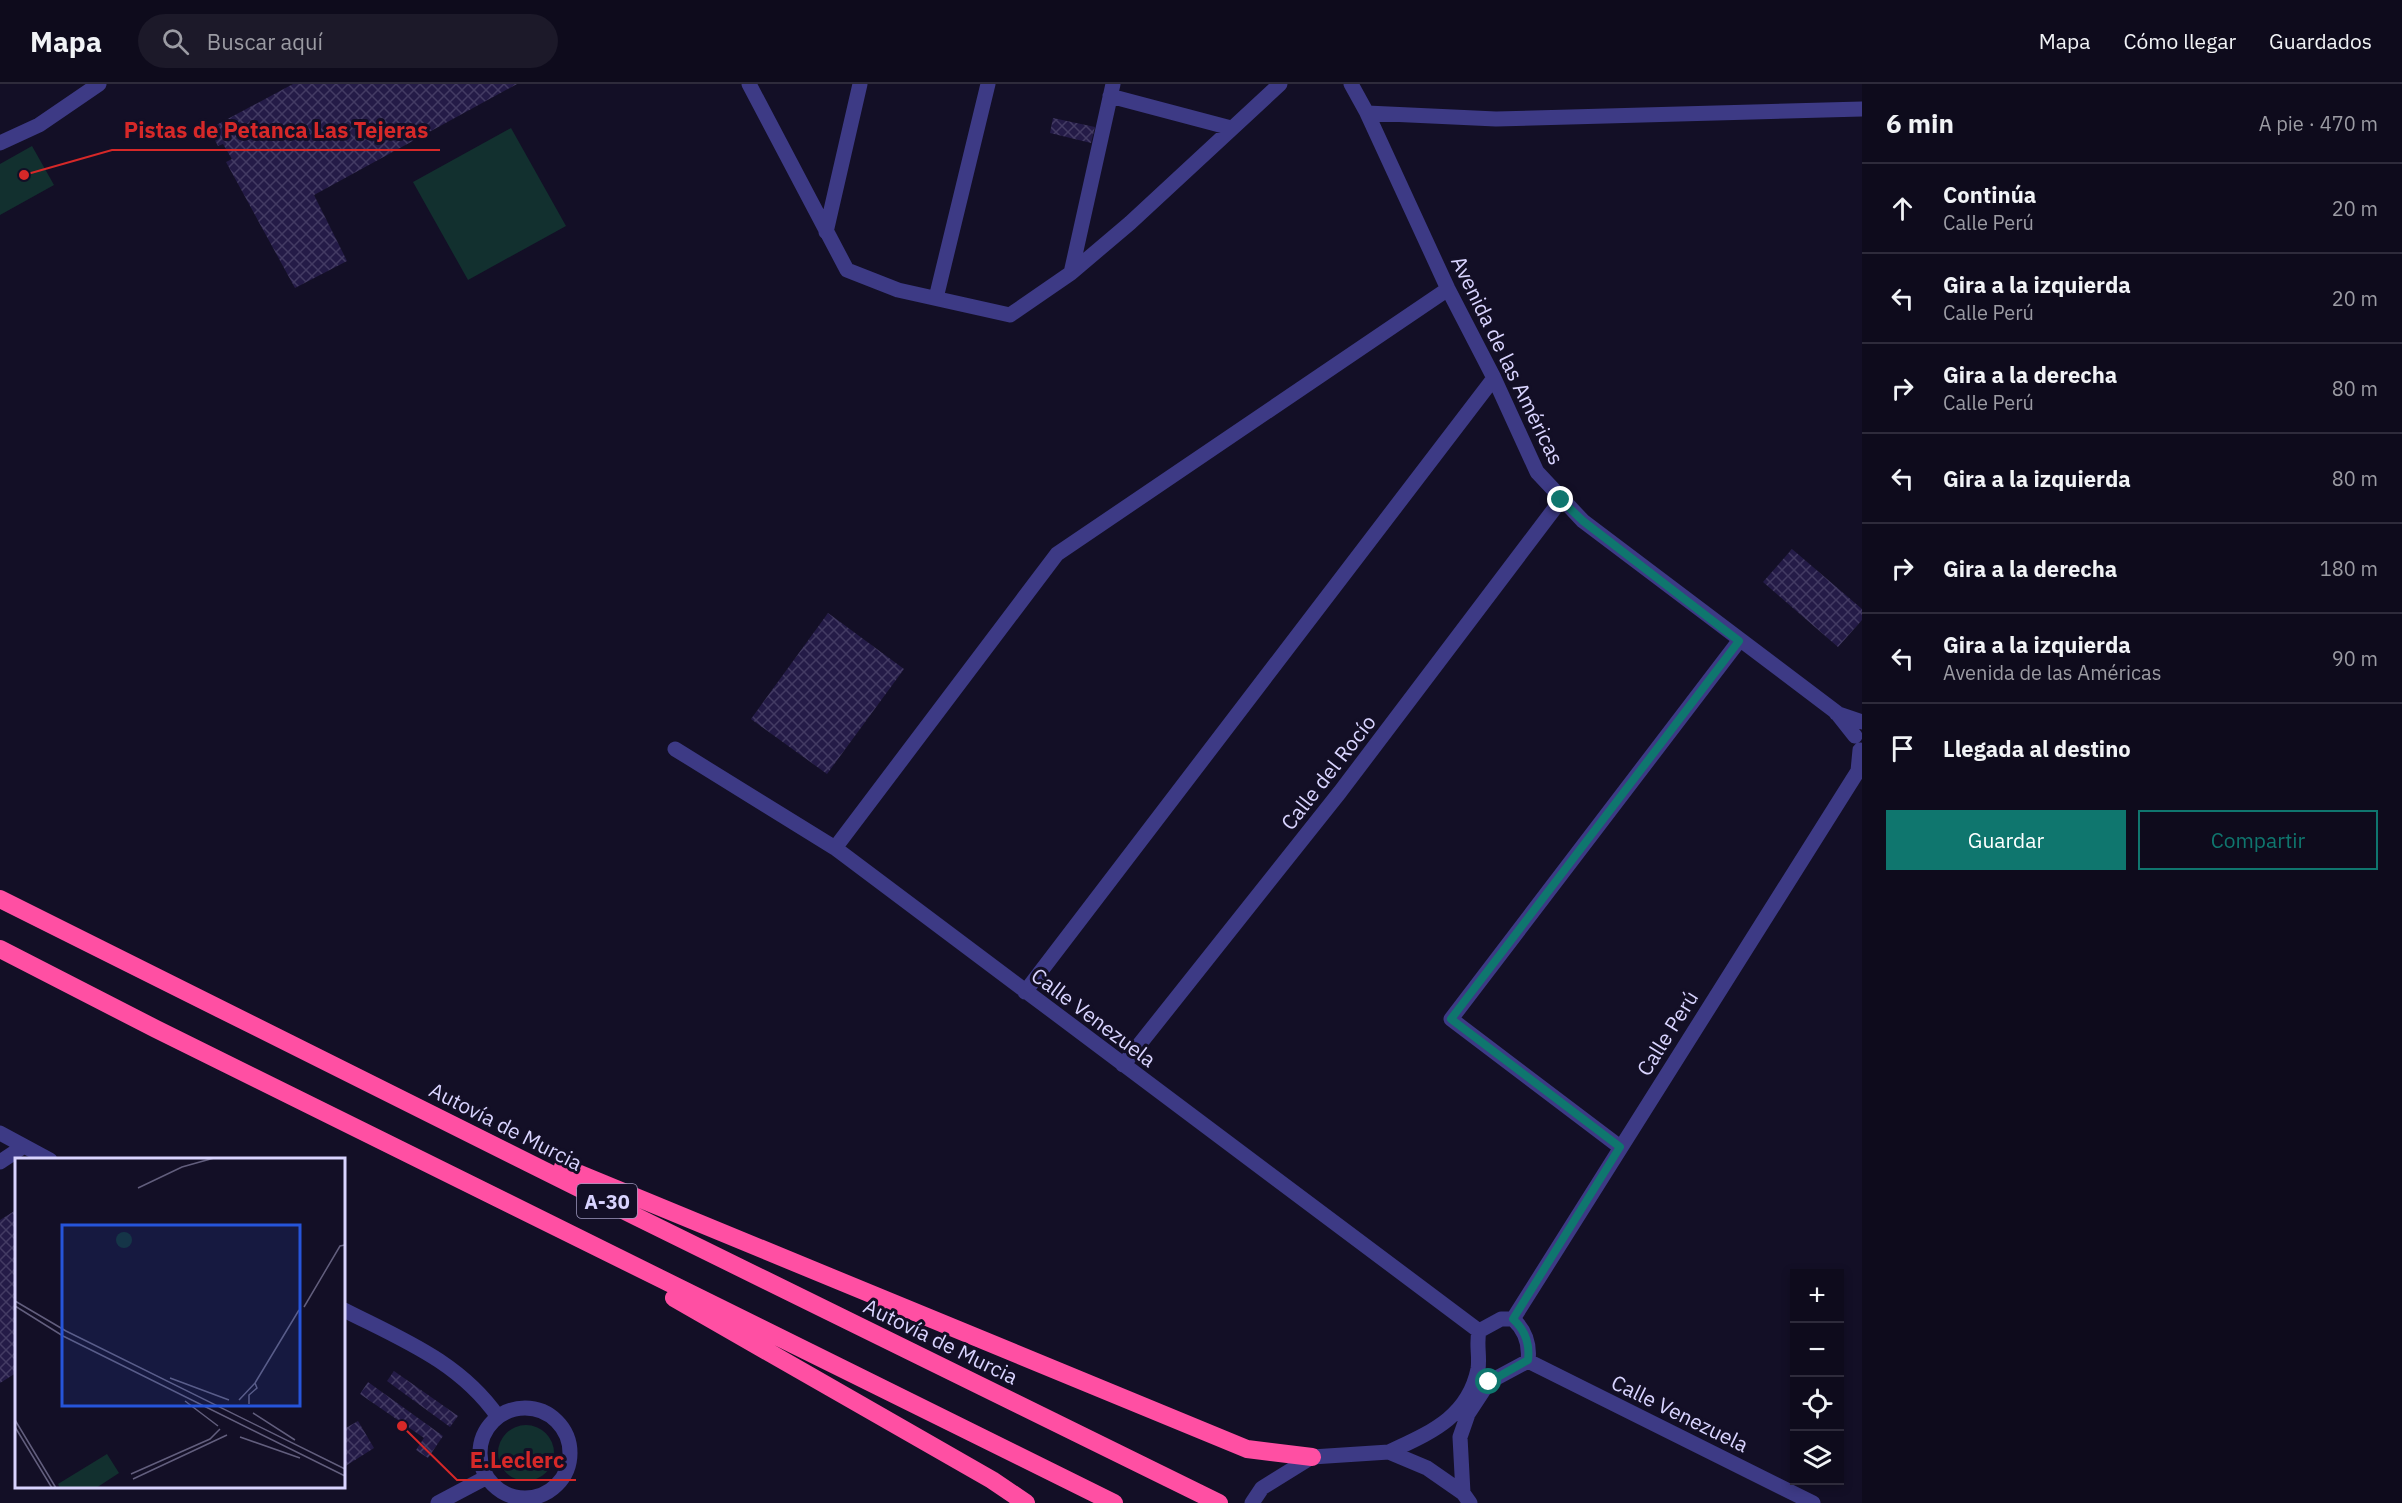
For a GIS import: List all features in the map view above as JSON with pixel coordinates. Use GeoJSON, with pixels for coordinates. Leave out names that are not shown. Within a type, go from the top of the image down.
{"type":"FeatureCollection","features":[{"type":"Feature","properties":{"kind":"highway","name":"Autovía de Murcia"},"geometry":{"type":"LineString","coordinates":[[0,899],[1217,1502]]}},
{"type":"Feature","properties":{"kind":"highway","name":"A-30"},"geometry":{"type":"LineString","coordinates":[[0,949],[156,1029],[1114,1503]]}},
{"type":"Feature","properties":{"kind":"highway"},"geometry":{"type":"LineString","coordinates":[[428,1112],[1247,1449],[1312,1457]]}},
{"type":"Feature","properties":{"kind":"highway"},"geometry":{"type":"LineString","coordinates":[[519,1209],[992,1480],[1026,1503]]}},
{"type":"Feature","properties":{"kind":"street"},"geometry":{"type":"LineString","coordinates":[[0,143],[39,125],[99,84]]}},
{"type":"Feature","properties":{"kind":"street"},"geometry":{"type":"LineString","coordinates":[[749,84],[848,270],[898,290],[1010,315],[1071,273],[1130,223],[1281,84]]}},
{"type":"Feature","properties":{"kind":"street"},"geometry":{"type":"LineString","coordinates":[[826,232],[860,84]]}},
{"type":"Feature","properties":{"kind":"street"},"geometry":{"type":"LineString","coordinates":[[936,298],[987,84]]}},
{"type":"Feature","properties":{"kind":"street","name":"Avenida de las Américas"},"geometry":{"type":"LineString","coordinates":[[1351,84],[1367,113],[1448,289],[1494,378],[1537,472],[1583,521],[1836,712],[1860,736]]}},
{"type":"Feature","properties":{"kind":"street"},"geometry":{"type":"LineString","coordinates":[[1071,273],[1112,90],[1231,128]]}},
{"type":"Feature","properties":{"kind":"street"},"geometry":{"type":"LineString","coordinates":[[1367,113],[1496,119],[1862,109]]}},
{"type":"Feature","properties":{"kind":"street"},"geometry":{"type":"LineString","coordinates":[[834,848],[1057,554],[1448,289]]}},
{"type":"Feature","properties":{"kind":"street"},"geometry":{"type":"LineString","coordinates":[[1025,992],[1494,378]]}},
{"type":"Feature","properties":{"kind":"street","name":"Calle del Rocío"},"geometry":{"type":"LineString","coordinates":[[1123,1065],[1340,792],[1561,500]]}},
{"type":"Feature","properties":{"kind":"street"},"geometry":{"type":"LineString","coordinates":[[1620,1147],[1451,1019],[1739,641]]}},
{"type":"Feature","properties":{"kind":"street","name":"Calle Perú"},"geometry":{"type":"LineString","coordinates":[[1513,1319],[1860,770],[1860,736]]}},
{"type":"Feature","properties":{"kind":"street","name":"Calle Venezuela"},"geometry":{"type":"LineString","coordinates":[[675,749],[834,848],[1479,1331]]}},
{"type":"Feature","properties":{"kind":"street"},"geometry":{"type":"LineString","coordinates":[[0,1133],[46,1158]]}},
{"type":"Feature","properties":{"kind":"street"},"geometry":{"type":"LineString","coordinates":[[0,1162],[24,1146]]}},
{"type":"Feature","properties":{"kind":"street"},"geometry":{"type":"LineString","coordinates":[[345,1311],[452,1368],[498,1417]]}},
{"type":"Feature","properties":{"kind":"street"},"geometry":{"type":"LineString","coordinates":[[1252,1503],[1262,1488],[1312,1457],[1389,1452],[1432,1432],[1452,1418],[1467,1395],[1478,1369],[1479,1331],[1501,1319],[1513,1319],[1521,1327],[1526,1337],[1528,1360],[1489,1382],[1468,1414],[1460,1437],[1466,1498]]}},
{"type":"Feature","properties":{"kind":"street","name":"Calle Venezuela"},"geometry":{"type":"LineString","coordinates":[[1528,1360],[1813,1503]]}},
{"type":"Feature","properties":{"kind":"street"},"geometry":{"type":"LineString","coordinates":[[525,1407],[552,1416],[562,1427],[568,1440],[570,1454],[567,1468],[554,1497],[523,1498],[509,1495],[497,1488],[487,1477],[480,1460],[480,1450],[485,1431],[498,1417],[511,1410],[525,1407]]}},
{"type":"Feature","properties":{"kind":"street"},"geometry":{"type":"LineString","coordinates":[[1389,1452],[1427,1468],[1466,1498]]}},
{"type":"Feature","properties":{"kind":"street"},"geometry":{"type":"LineString","coordinates":[[438,1503],[487,1477]]}},
{"type":"Feature","properties":{"kind":"green space"},"geometry":{"type":"Polygon","coordinates":[[[511,128],[566,226],[468,280],[413,182],[511,128]]]}},
{"type":"Feature","properties":{"kind":"green space"},"geometry":{"type":"Polygon","coordinates":[[[32,146],[54,185],[0,215],[0,164],[32,146]]]}},
{"type":"Feature","properties":{"kind":"green space"},"geometry":{"type":"Polygon","coordinates":[[[526,1425],[537,1427],[546,1433],[552,1442],[554,1453],[552,1464],[546,1473],[537,1479],[526,1481],[515,1479],[506,1473],[500,1464],[498,1453],[500,1442],[506,1433],[515,1427],[526,1425]]]}},
{"type":"Feature","properties":{"kind":"building"},"geometry":{"type":"Polygon","coordinates":[[[293,84],[517,84],[314,195],[347,261],[295,288],[226,162],[232,159],[223,144],[218,146],[209,129],[293,84]]]}},
{"type":"Feature","properties":{"kind":"building"},"geometry":{"type":"Polygon","coordinates":[[[1053,118],[1095,127],[1091,143],[1050,133],[1053,118]]]}},
{"type":"Feature","properties":{"kind":"building"},"geometry":{"type":"Polygon","coordinates":[[[1792,549],[1862,609],[1862,620],[1838,647],[1763,582],[1792,549]]]}},
{"type":"Feature","properties":{"kind":"building"},"geometry":{"type":"Polygon","coordinates":[[[828,613],[904,669],[827,774],[751,719],[828,613]]]}},
{"type":"Feature","properties":{"kind":"building"},"geometry":{"type":"Polygon","coordinates":[[[15,1211],[15,1374],[0,1383],[0,1220],[15,1211]]]}},
{"type":"Feature","properties":{"kind":"building"},"geometry":{"type":"Polygon","coordinates":[[[394,1371],[458,1416],[450,1427],[387,1381],[394,1371]]]}},
{"type":"Feature","properties":{"kind":"building"},"geometry":{"type":"Polygon","coordinates":[[[368,1382],[443,1436],[428,1458],[416,1450],[424,1438],[360,1394],[368,1382]]]}},
{"type":"Feature","properties":{"kind":"building"},"geometry":{"type":"Polygon","coordinates":[[[358,1421],[374,1448],[345,1466],[345,1428],[358,1421]]]}},
{"type":"Feature","properties":{"kind":"place","name":"Pistas de Petanca Las Tejeras"},"geometry":{"type":"Point","coordinates":[24,175]}},
{"type":"Feature","properties":{"kind":"place","name":"E.Leclerc"},"geometry":{"type":"Point","coordinates":[402,1426]}},
{"type":"Feature","properties":{"kind":"route"},"geometry":{"type":"LineString","coordinates":[[1489,1382],[1528,1360],[1526,1337],[1521,1327],[1513,1319],[1620,1147],[1451,1019],[1739,641],[1583,521],[1561,500]]}}]}
